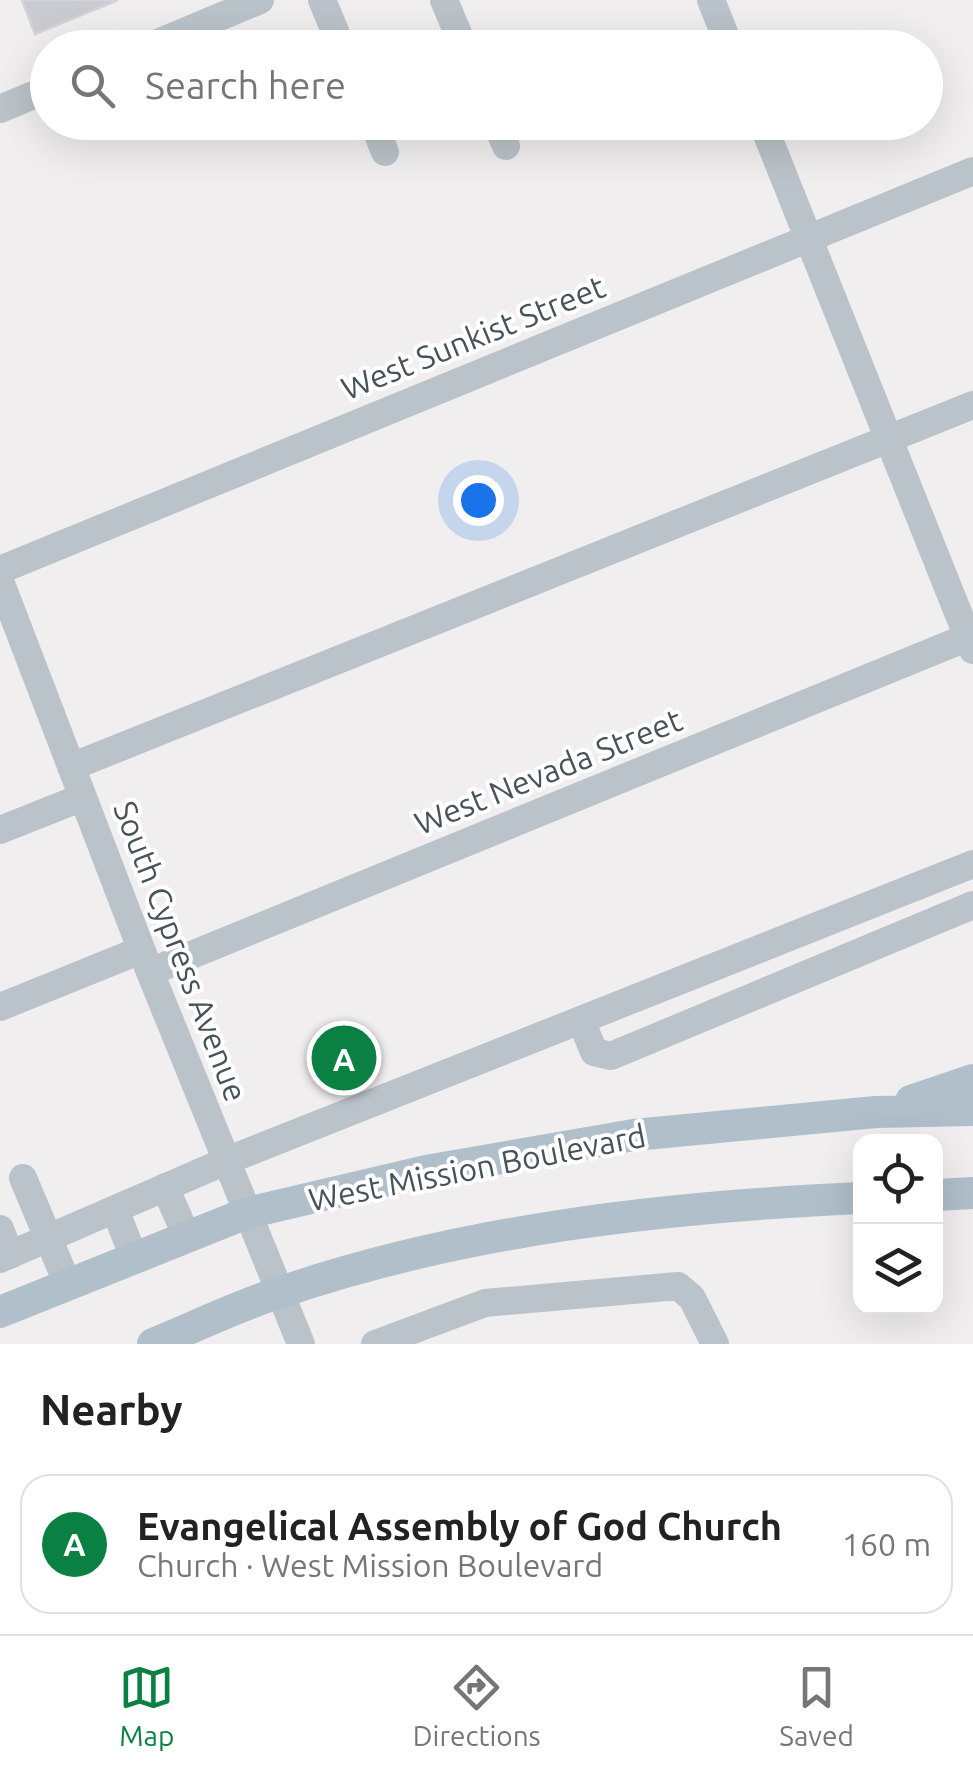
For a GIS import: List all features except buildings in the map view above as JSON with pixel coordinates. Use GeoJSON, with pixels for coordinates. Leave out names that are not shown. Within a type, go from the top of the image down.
{"type":"FeatureCollection","features":[{"type":"Feature","properties":{"kind":"main road"},"geometry":{"type":"LineString","coordinates":[[876,1112],[973,1080]]}},
{"type":"Feature","properties":{"kind":"main road","name":"West Mission Boulevard"},"geometry":{"type":"LineString","coordinates":[[1,1309],[247,1213],[426,1171],[634,1135],[876,1112],[973,1110]]}},
{"type":"Feature","properties":{"kind":"main road"},"geometry":{"type":"LineString","coordinates":[[943,1195],[973,1194]]}},
{"type":"Feature","properties":{"kind":"main road"},"geometry":{"type":"LineString","coordinates":[[153,1344],[280,1292],[387,1262],[526,1232],[717,1205],[853,1198]]}},
{"type":"Feature","properties":{"kind":"street"},"geometry":{"type":"LineString","coordinates":[[189,30],[260,0]]}},
{"type":"Feature","properties":{"kind":"street"},"geometry":{"type":"LineString","coordinates":[[322,0],[334,30]]}},
{"type":"Feature","properties":{"kind":"street"},"geometry":{"type":"LineString","coordinates":[[444,0],[456,30]]}},
{"type":"Feature","properties":{"kind":"street"},"geometry":{"type":"LineString","coordinates":[[710,0],[722,30]]}},
{"type":"Feature","properties":{"kind":"street"},"geometry":{"type":"LineString","coordinates":[[0,109],[30,96]]}},
{"type":"Feature","properties":{"kind":"street"},"geometry":{"type":"LineString","coordinates":[[381,140],[386,152]]}},
{"type":"Feature","properties":{"kind":"street"},"geometry":{"type":"LineString","coordinates":[[770,140],[971,641]]}},
{"type":"Feature","properties":{"kind":"street","name":"West Sunkist Street"},"geometry":{"type":"LineString","coordinates":[[0,570],[973,172]]}},
{"type":"Feature","properties":{"kind":"street"},"geometry":{"type":"LineString","coordinates":[[71,767],[973,405]]}},
{"type":"Feature","properties":{"kind":"street","name":"South Cypress Avenue"},"geometry":{"type":"LineString","coordinates":[[0,582],[10,637],[71,767],[301,1344]]}},
{"type":"Feature","properties":{"kind":"street","name":"West Nevada Street"},"geometry":{"type":"LineString","coordinates":[[0,1008],[146,961],[971,641]]}},
{"type":"Feature","properties":{"kind":"street"},"geometry":{"type":"LineString","coordinates":[[0,830],[83,797]]}},
{"type":"Feature","properties":{"kind":"street"},"geometry":{"type":"LineString","coordinates":[[4,1247],[48,1238],[226,1161],[973,864]]}},
{"type":"Feature","properties":{"kind":"street"},"geometry":{"type":"LineString","coordinates":[[581,1020],[594,1052],[612,1056],[973,905]]}},
{"type":"Feature","properties":{"kind":"street"},"geometry":{"type":"LineString","coordinates":[[23,1178],[68,1285]]}},
{"type":"Feature","properties":{"kind":"street"},"geometry":{"type":"LineString","coordinates":[[166,1187],[187,1237]]}},
{"type":"Feature","properties":{"kind":"street"},"geometry":{"type":"LineString","coordinates":[[115,1209],[134,1258]]}},
{"type":"Feature","properties":{"kind":"street"},"geometry":{"type":"LineString","coordinates":[[376,1344],[486,1303],[678,1286],[692,1298],[716,1344]]}},
{"type":"Feature","properties":{"kind":"place","name":"Evangelical Assembly of God Church"},"geometry":{"type":"Point","coordinates":[344,1058]}}]}
